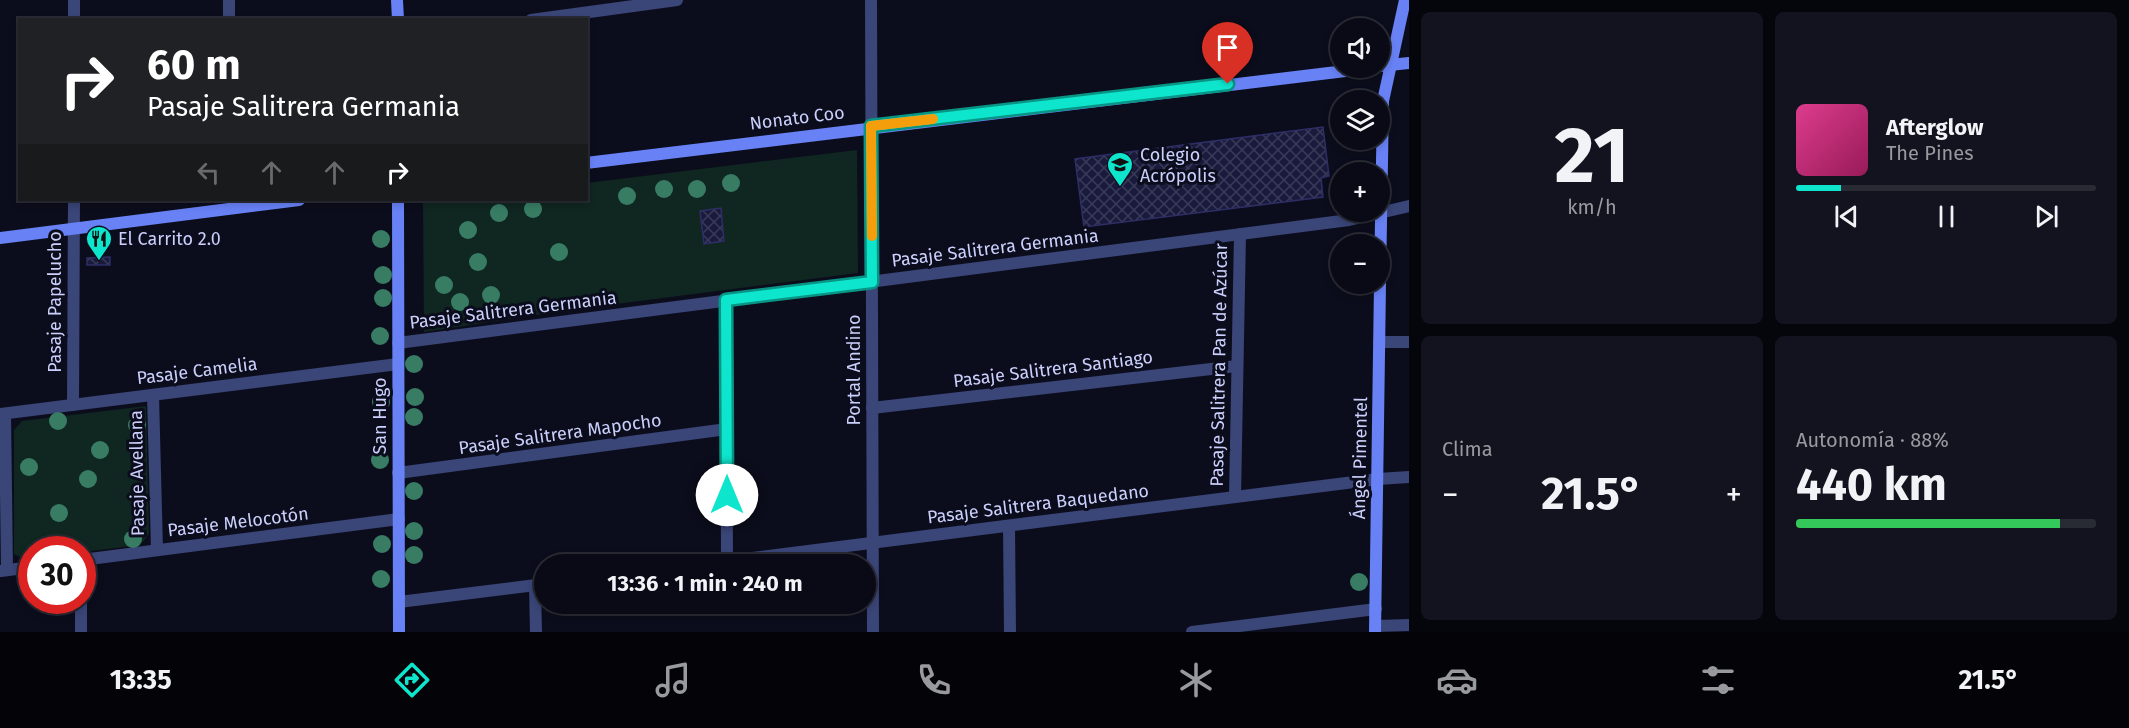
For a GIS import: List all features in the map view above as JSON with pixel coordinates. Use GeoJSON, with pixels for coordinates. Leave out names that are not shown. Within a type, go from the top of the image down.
{"type":"FeatureCollection","features":[{"type":"Feature","properties":{"kind":"street"},"geometry":{"type":"LineString","coordinates":[[74,0],[74,18]]}},
{"type":"Feature","properties":{"kind":"street"},"geometry":{"type":"LineString","coordinates":[[229,0],[229,18]]}},
{"type":"Feature","properties":{"kind":"street"},"geometry":{"type":"LineString","coordinates":[[398,0],[398,18]]}},
{"type":"Feature","properties":{"kind":"street"},"geometry":{"type":"LineString","coordinates":[[543,18],[641,2],[677,0]]}},
{"type":"Feature","properties":{"kind":"street","name":"Portal Andino"},"geometry":{"type":"LineString","coordinates":[[871,0],[873,632]]}},
{"type":"Feature","properties":{"kind":"street","name":"Ángel Pimentel"},"geometry":{"type":"LineString","coordinates":[[1390,50],[1405,0]]}},
{"type":"Feature","properties":{"kind":"street"},"geometry":{"type":"LineString","coordinates":[[1390,65],[1409,63]]}},
{"type":"Feature","properties":{"kind":"street","name":"Nonato Coo"},"geometry":{"type":"LineString","coordinates":[[588,163],[871,126],[1330,73]]}},
{"type":"Feature","properties":{"kind":"street","name":"Ángel Pimentel"},"geometry":{"type":"LineString","coordinates":[[1382,162],[1384,78]]}},
{"type":"Feature","properties":{"kind":"street","name":"Pasaje Papelucho"},"geometry":{"type":"LineString","coordinates":[[73,405],[74,201]]}},
{"type":"Feature","properties":{"kind":"street"},"geometry":{"type":"LineString","coordinates":[[0,238],[230,204],[282,201]]}},
{"type":"Feature","properties":{"kind":"street","name":"San Hugo"},"geometry":{"type":"LineString","coordinates":[[398,201],[399,632]]}},
{"type":"Feature","properties":{"kind":"street","name":"Pasaje Salitrera Germania"},"geometry":{"type":"LineString","coordinates":[[1390,210],[1409,206]]}},
{"type":"Feature","properties":{"kind":"street","name":"Pasaje Salitrera Germania"},"geometry":{"type":"LineString","coordinates":[[398,343],[1333,222]]}},
{"type":"Feature","properties":{"kind":"street","name":"Pasaje Salitrera Pan de Azúcar"},"geometry":{"type":"LineString","coordinates":[[1235,497],[1240,234]]}},
{"type":"Feature","properties":{"kind":"street","name":"Ángel Pimentel"},"geometry":{"type":"LineString","coordinates":[[1376,629],[1380,294]]}},
{"type":"Feature","properties":{"kind":"street"},"geometry":{"type":"LineString","coordinates":[[726,300],[727,554]]}},
{"type":"Feature","properties":{"kind":"street"},"geometry":{"type":"LineString","coordinates":[[1379,342],[1409,342]]}},
{"type":"Feature","properties":{"kind":"street","name":"Pasaje Camelia"},"geometry":{"type":"LineString","coordinates":[[3,414],[398,364]]}},
{"type":"Feature","properties":{"kind":"street","name":"Pasaje Salitrera Santiago"},"geometry":{"type":"LineString","coordinates":[[872,408],[1237,366]]}},
{"type":"Feature","properties":{"kind":"street","name":"Pasaje Avellana"},"geometry":{"type":"LineString","coordinates":[[153,395],[158,550]]}},
{"type":"Feature","properties":{"kind":"street"},"geometry":{"type":"LineString","coordinates":[[3,414],[3,570],[18,568]]}},
{"type":"Feature","properties":{"kind":"street","name":"Pasaje Salitrera Mapocho"},"geometry":{"type":"LineString","coordinates":[[398,472],[726,429]]}},
{"type":"Feature","properties":{"kind":"street","name":"Pasaje Salitrera Baquedano"},"geometry":{"type":"LineString","coordinates":[[784,554],[1378,479],[1409,477]]}},
{"type":"Feature","properties":{"kind":"street","name":"Pasaje Melocotón"},"geometry":{"type":"LineString","coordinates":[[96,558],[399,519]]}},
{"type":"Feature","properties":{"kind":"street"},"geometry":{"type":"LineString","coordinates":[[1009,526],[1010,632]]}},
{"type":"Feature","properties":{"kind":"street"},"geometry":{"type":"LineString","coordinates":[[399,602],[534,586]]}},
{"type":"Feature","properties":{"kind":"street"},"geometry":{"type":"LineString","coordinates":[[1192,632],[1376,609]]}},
{"type":"Feature","properties":{"kind":"street"},"geometry":{"type":"LineString","coordinates":[[81,614],[81,632]]}},
{"type":"Feature","properties":{"kind":"street"},"geometry":{"type":"LineString","coordinates":[[536,632],[538,614]]}},
{"type":"Feature","properties":{"kind":"street"},"geometry":{"type":"LineString","coordinates":[[1376,629],[1409,625]]}},
{"type":"Feature","properties":{"kind":"green space"},"geometry":{"type":"Polygon","coordinates":[[[857,150],[858,273],[577,309],[424,332],[423,202],[588,201],[588,183],[857,150]]]}},
{"type":"Feature","properties":{"kind":"green space"},"geometry":{"type":"Polygon","coordinates":[[[146,406],[149,534],[140,545],[96,550],[96,536],[18,536],[18,556],[14,554],[14,430],[22,421],[146,406]]]}},
{"type":"Feature","properties":{"kind":"building"},"geometry":{"type":"Polygon","coordinates":[[[1323,127],[1329,176],[1321,178],[1323,197],[1084,227],[1075,159],[1323,127]]]}},
{"type":"Feature","properties":{"kind":"building"},"geometry":{"type":"Polygon","coordinates":[[[721,208],[724,241],[704,244],[700,211],[721,208]]]}},
{"type":"Feature","properties":{"kind":"building","name":"El Carrito 2.0"},"geometry":{"type":"Polygon","coordinates":[[[110,257],[110,265],[87,265],[87,258],[110,257]]]}},
{"type":"Feature","properties":{"kind":"slow traffic"},"geometry":{"type":"LineString","coordinates":[[872,236],[871,126],[933,119]]}},
{"type":"Feature","properties":{"kind":"place","name":"Colegio Acrópolis"},"geometry":{"type":"Point","coordinates":[1120,188]}},
{"type":"Feature","properties":{"kind":"place","name":"El Carrito 2.0"},"geometry":{"type":"Point","coordinates":[99,262]}},
{"type":"Feature","properties":{"kind":"route"},"geometry":{"type":"LineString","coordinates":[[727,495],[726,300],[872,282],[871,126],[1228,84]]}}]}
